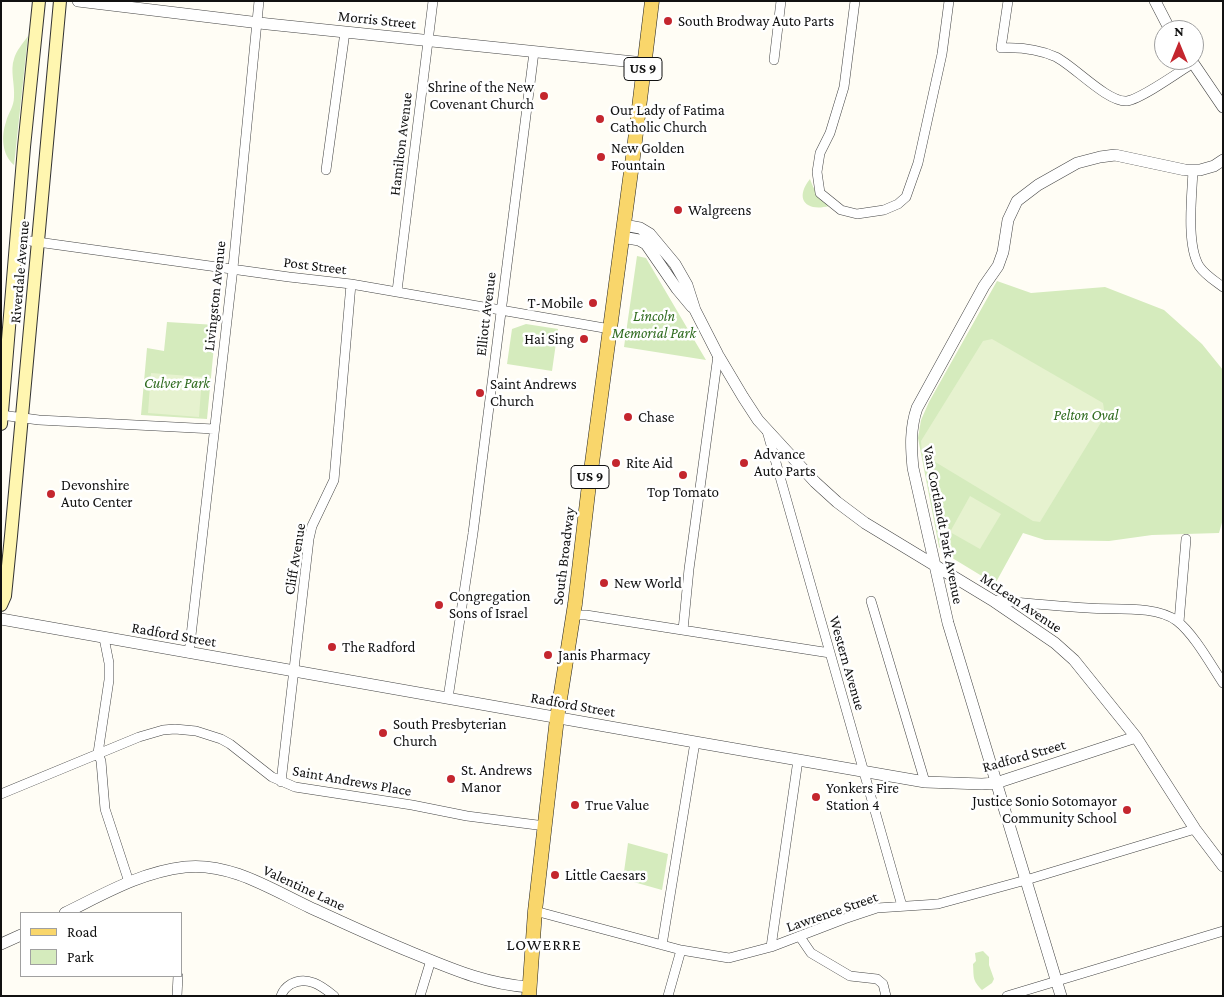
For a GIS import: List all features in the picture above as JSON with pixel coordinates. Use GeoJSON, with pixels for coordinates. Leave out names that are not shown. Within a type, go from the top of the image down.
{"type":"FeatureCollection","features":[{"type":"Feature","properties":{"kind":"main road","name":"Riverdale Avenue"},"geometry":{"type":"LineString","coordinates":[[1,424],[16,239],[40,1]]}},
{"type":"Feature","properties":{"kind":"main road","name":"Riverdale Avenue"},"geometry":{"type":"LineString","coordinates":[[1,605],[5,596],[23,418],[60,1]]}},
{"type":"Feature","properties":{"kind":"main road","name":"South Broadway"},"geometry":{"type":"LineString","coordinates":[[529,991],[535,911],[557,718],[573,615],[652,1]]}},
{"type":"Feature","properties":{"kind":"street","name":"Morris Street"},"geometry":{"type":"LineString","coordinates":[[78,1],[644,64]]}},
{"type":"Feature","properties":{"kind":"street","name":"Livingston Avenue"},"geometry":{"type":"LineString","coordinates":[[189,653],[233,268],[258,1]]}},
{"type":"Feature","properties":{"kind":"street","name":"Hamilton Avenue"},"geometry":{"type":"LineString","coordinates":[[397,291],[433,1]]}},
{"type":"Feature","properties":{"kind":"street"},"geometry":{"type":"LineString","coordinates":[[774,60],[781,1]]}},
{"type":"Feature","properties":{"kind":"street"},"geometry":{"type":"LineString","coordinates":[[855,1],[844,87],[830,133],[820,153],[817,172],[820,193],[841,210],[857,214],[884,210],[898,204],[906,197],[918,163],[942,54],[949,1]]}},
{"type":"Feature","properties":{"kind":"street"},"geometry":{"type":"LineString","coordinates":[[1008,1],[1000,48],[1035,49],[1057,58],[1113,97],[1126,101],[1141,96],[1180,70]]}},
{"type":"Feature","properties":{"kind":"street"},"geometry":{"type":"LineString","coordinates":[[1155,1],[1165,20]]}},
{"type":"Feature","properties":{"kind":"street"},"geometry":{"type":"LineString","coordinates":[[326,170],[346,32]]}},
{"type":"Feature","properties":{"kind":"street","name":"Elliott Avenue"},"geometry":{"type":"LineString","coordinates":[[448,698],[474,530],[534,52]]}},
{"type":"Feature","properties":{"kind":"street"},"geometry":{"type":"LineString","coordinates":[[1197,70],[1223,108]]}},
{"type":"Feature","properties":{"kind":"street","name":"Van Cortlandt Park Avenue"},"geometry":{"type":"LineString","coordinates":[[1060,996],[948,623],[913,468],[911,449],[913,420],[917,408],[984,286],[998,266],[1003,252],[1008,220],[1017,202],[1038,185],[1078,162],[1100,157],[1115,155],[1185,170],[1200,170],[1214,166],[1223,160]]}},
{"type":"Feature","properties":{"kind":"street"},"geometry":{"type":"LineString","coordinates":[[1194,170],[1191,209],[1193,247],[1200,267],[1223,287]]}},
{"type":"Feature","properties":{"kind":"street","name":"McLean Avenue"},"geometry":{"type":"LineString","coordinates":[[623,231],[646,244],[677,289],[695,310],[718,355],[743,397],[766,428],[814,482],[866,523],[992,600],[1055,643],[1074,660],[1136,737],[1195,828],[1223,866]]}},
{"type":"Feature","properties":{"kind":"street","name":"Post Street"},"geometry":{"type":"LineString","coordinates":[[16,239],[351,284],[610,329]]}},
{"type":"Feature","properties":{"kind":"street","name":"Cliff Avenue"},"geometry":{"type":"LineString","coordinates":[[281,782],[309,539],[312,526],[334,480],[351,284]]}},
{"type":"Feature","properties":{"kind":"street"},"geometry":{"type":"LineString","coordinates":[[683,630],[689,569],[718,355]]}},
{"type":"Feature","properties":{"kind":"street"},"geometry":{"type":"LineString","coordinates":[[2,415],[23,418],[214,429]]}},
{"type":"Feature","properties":{"kind":"street","name":"Western Avenue"},"geometry":{"type":"LineString","coordinates":[[766,428],[902,906]]}},
{"type":"Feature","properties":{"kind":"street"},"geometry":{"type":"LineString","coordinates":[[1179,622],[1186,539]]}},
{"type":"Feature","properties":{"kind":"street"},"geometry":{"type":"LineString","coordinates":[[992,600],[1160,613],[1179,622],[1223,683]]}},
{"type":"Feature","properties":{"kind":"street"},"geometry":{"type":"LineString","coordinates":[[871,601],[925,782]]}},
{"type":"Feature","properties":{"kind":"street"},"geometry":{"type":"LineString","coordinates":[[573,615],[586,615],[830,653]]}},
{"type":"Feature","properties":{"kind":"street","name":"Radford Street"},"geometry":{"type":"LineString","coordinates":[[1,618],[104,638],[925,782],[996,783],[1136,737]]}},
{"type":"Feature","properties":{"kind":"street"},"geometry":{"type":"LineString","coordinates":[[104,638],[109,680],[98,753],[105,810],[129,882]]}},
{"type":"Feature","properties":{"kind":"street","name":"Saint Andrews Place"},"geometry":{"type":"LineString","coordinates":[[1,794],[151,733],[175,729],[187,730],[221,739],[272,777],[295,787],[412,805],[467,816],[545,826]]}},
{"type":"Feature","properties":{"kind":"street"},"geometry":{"type":"LineString","coordinates":[[662,945],[695,742]]}},
{"type":"Feature","properties":{"kind":"street"},"geometry":{"type":"LineString","coordinates":[[771,947],[798,760]]}},
{"type":"Feature","properties":{"kind":"street","name":"Lawrence Street"},"geometry":{"type":"LineString","coordinates":[[535,911],[681,950],[729,958],[771,947],[877,908],[938,904],[1026,880],[1195,828]]}},
{"type":"Feature","properties":{"kind":"street","name":"Valentine Lane"},"geometry":{"type":"LineString","coordinates":[[68,912],[129,882],[152,873],[186,867],[224,870],[249,878],[354,928],[462,973],[529,991]]}},
{"type":"Feature","properties":{"kind":"street"},"geometry":{"type":"LineString","coordinates":[[1007,996],[1223,931]]}},
{"type":"Feature","properties":{"kind":"street"},"geometry":{"type":"LineString","coordinates":[[1,944],[20,934]]}},
{"type":"Feature","properties":{"kind":"street"},"geometry":{"type":"LineString","coordinates":[[800,937],[811,952],[850,976],[877,979],[883,984],[886,996]]}},
{"type":"Feature","properties":{"kind":"street"},"geometry":{"type":"LineString","coordinates":[[668,996],[681,950]]}},
{"type":"Feature","properties":{"kind":"street"},"geometry":{"type":"LineString","coordinates":[[420,996],[431,960]]}},
{"type":"Feature","properties":{"kind":"street"},"geometry":{"type":"LineString","coordinates":[[177,996],[178,977]]}},
{"type":"Feature","properties":{"kind":"street"},"geometry":{"type":"LineString","coordinates":[[281,996],[286,987],[301,979],[308,980],[324,988],[334,996]]}},
{"type":"Feature","properties":{"kind":"green space"},"geometry":{"type":"Polygon","coordinates":[[[28,36],[14,165],[5,151],[3,133],[14,101],[13,63],[16,53],[28,36]]]}},
{"type":"Feature","properties":{"kind":"green space"},"geometry":{"type":"Polygon","coordinates":[[[810,179],[813,187],[829,206],[814,207],[805,202],[803,192],[810,179]]]}},
{"type":"Feature","properties":{"kind":"green space","name":"Lincoln Memorial Park"},"geometry":{"type":"Polygon","coordinates":[[[637,256],[646,258],[706,360],[624,347],[637,256]]]}},
{"type":"Feature","properties":{"kind":"green space","name":"Pelton Oval"},"geometry":{"type":"Polygon","coordinates":[[[997,281],[1031,293],[1105,287],[1164,310],[1202,344],[1223,370],[1223,519],[1219,533],[1152,535],[1109,541],[1045,540],[1023,533],[995,584],[944,553],[939,547],[918,438],[921,420],[929,402],[997,281]]]}},
{"type":"Feature","properties":{"kind":"green space","name":"Culver Park"},"geometry":{"type":"Polygon","coordinates":[[[167,322],[216,325],[207,419],[141,415],[147,348],[164,351],[167,322]]]}},
{"type":"Feature","properties":{"kind":"green space"},"geometry":{"type":"Polygon","coordinates":[[[526,324],[558,329],[552,371],[507,364],[512,329],[526,324]]]}},
{"type":"Feature","properties":{"kind":"green space"},"geometry":{"type":"Polygon","coordinates":[[[992,339],[1103,403],[1105,416],[1040,522],[1033,521],[922,454],[921,441],[983,341],[992,339]]]}},
{"type":"Feature","properties":{"kind":"green space"},"geometry":{"type":"Polygon","coordinates":[[[151,373],[202,377],[199,417],[148,413],[151,373]]]}},
{"type":"Feature","properties":{"kind":"green space"},"geometry":{"type":"Polygon","coordinates":[[[970,496],[1001,514],[980,549],[950,532],[970,496]]]}},
{"type":"Feature","properties":{"kind":"green space"},"geometry":{"type":"Polygon","coordinates":[[[628,843],[668,854],[662,890],[623,879],[628,843]]]}},
{"type":"Feature","properties":{"kind":"green space"},"geometry":{"type":"Polygon","coordinates":[[[983,951],[989,957],[989,965],[994,979],[992,983],[982,990],[975,981],[973,964],[976,961],[975,953],[983,951]]]}},
{"type":"Feature","properties":{"kind":"place","name":"South Brodway Auto Parts"},"geometry":{"type":"Point","coordinates":[668,21]}},
{"type":"Feature","properties":{"kind":"place","name":"Shrine of the New Covenant Church"},"geometry":{"type":"Point","coordinates":[544,96]}},
{"type":"Feature","properties":{"kind":"place","name":"Our Lady of Fatima Catholic Church"},"geometry":{"type":"Point","coordinates":[600,119]}},
{"type":"Feature","properties":{"kind":"place","name":"New Golden Fountain"},"geometry":{"type":"Point","coordinates":[601,157]}},
{"type":"Feature","properties":{"kind":"place","name":"Walgreens"},"geometry":{"type":"Point","coordinates":[678,210]}},
{"type":"Feature","properties":{"kind":"place","name":"T-Mobile"},"geometry":{"type":"Point","coordinates":[593,303]}},
{"type":"Feature","properties":{"kind":"place","name":"Hai Sing"},"geometry":{"type":"Point","coordinates":[584,339]}},
{"type":"Feature","properties":{"kind":"place","name":"Saint Andrews Church"},"geometry":{"type":"Point","coordinates":[480,393]}},
{"type":"Feature","properties":{"kind":"place","name":"Chase"},"geometry":{"type":"Point","coordinates":[628,417]}},
{"type":"Feature","properties":{"kind":"place","name":"Rite Aid"},"geometry":{"type":"Point","coordinates":[616,463]}},
{"type":"Feature","properties":{"kind":"place","name":"Advance Auto Parts"},"geometry":{"type":"Point","coordinates":[744,463]}},
{"type":"Feature","properties":{"kind":"place","name":"Top Tomato"},"geometry":{"type":"Point","coordinates":[683,475]}},
{"type":"Feature","properties":{"kind":"place","name":"Devonshire Auto Center"},"geometry":{"type":"Point","coordinates":[51,494]}},
{"type":"Feature","properties":{"kind":"place","name":"New World"},"geometry":{"type":"Point","coordinates":[604,583]}},
{"type":"Feature","properties":{"kind":"place","name":"Congregation Sons of Israel"},"geometry":{"type":"Point","coordinates":[439,605]}},
{"type":"Feature","properties":{"kind":"place","name":"The Radford"},"geometry":{"type":"Point","coordinates":[332,647]}},
{"type":"Feature","properties":{"kind":"place","name":"Janis Pharmacy"},"geometry":{"type":"Point","coordinates":[548,655]}},
{"type":"Feature","properties":{"kind":"place","name":"South Presbyterian Church"},"geometry":{"type":"Point","coordinates":[383,733]}},
{"type":"Feature","properties":{"kind":"place","name":"St. Andrews Manor"},"geometry":{"type":"Point","coordinates":[451,779]}},
{"type":"Feature","properties":{"kind":"place","name":"Yonkers Fire Station 4"},"geometry":{"type":"Point","coordinates":[816,797]}},
{"type":"Feature","properties":{"kind":"place","name":"True Value"},"geometry":{"type":"Point","coordinates":[575,805]}},
{"type":"Feature","properties":{"kind":"place","name":"Justice Sonio Sotomayor Community School"},"geometry":{"type":"Point","coordinates":[1127,810]}},
{"type":"Feature","properties":{"kind":"place","name":"Little Caesars"},"geometry":{"type":"Point","coordinates":[555,875]}},
{"type":"Feature","properties":{"kind":"district","name":"LOWERRE"},"geometry":{"type":"Point","coordinates":[544,945]}}]}
